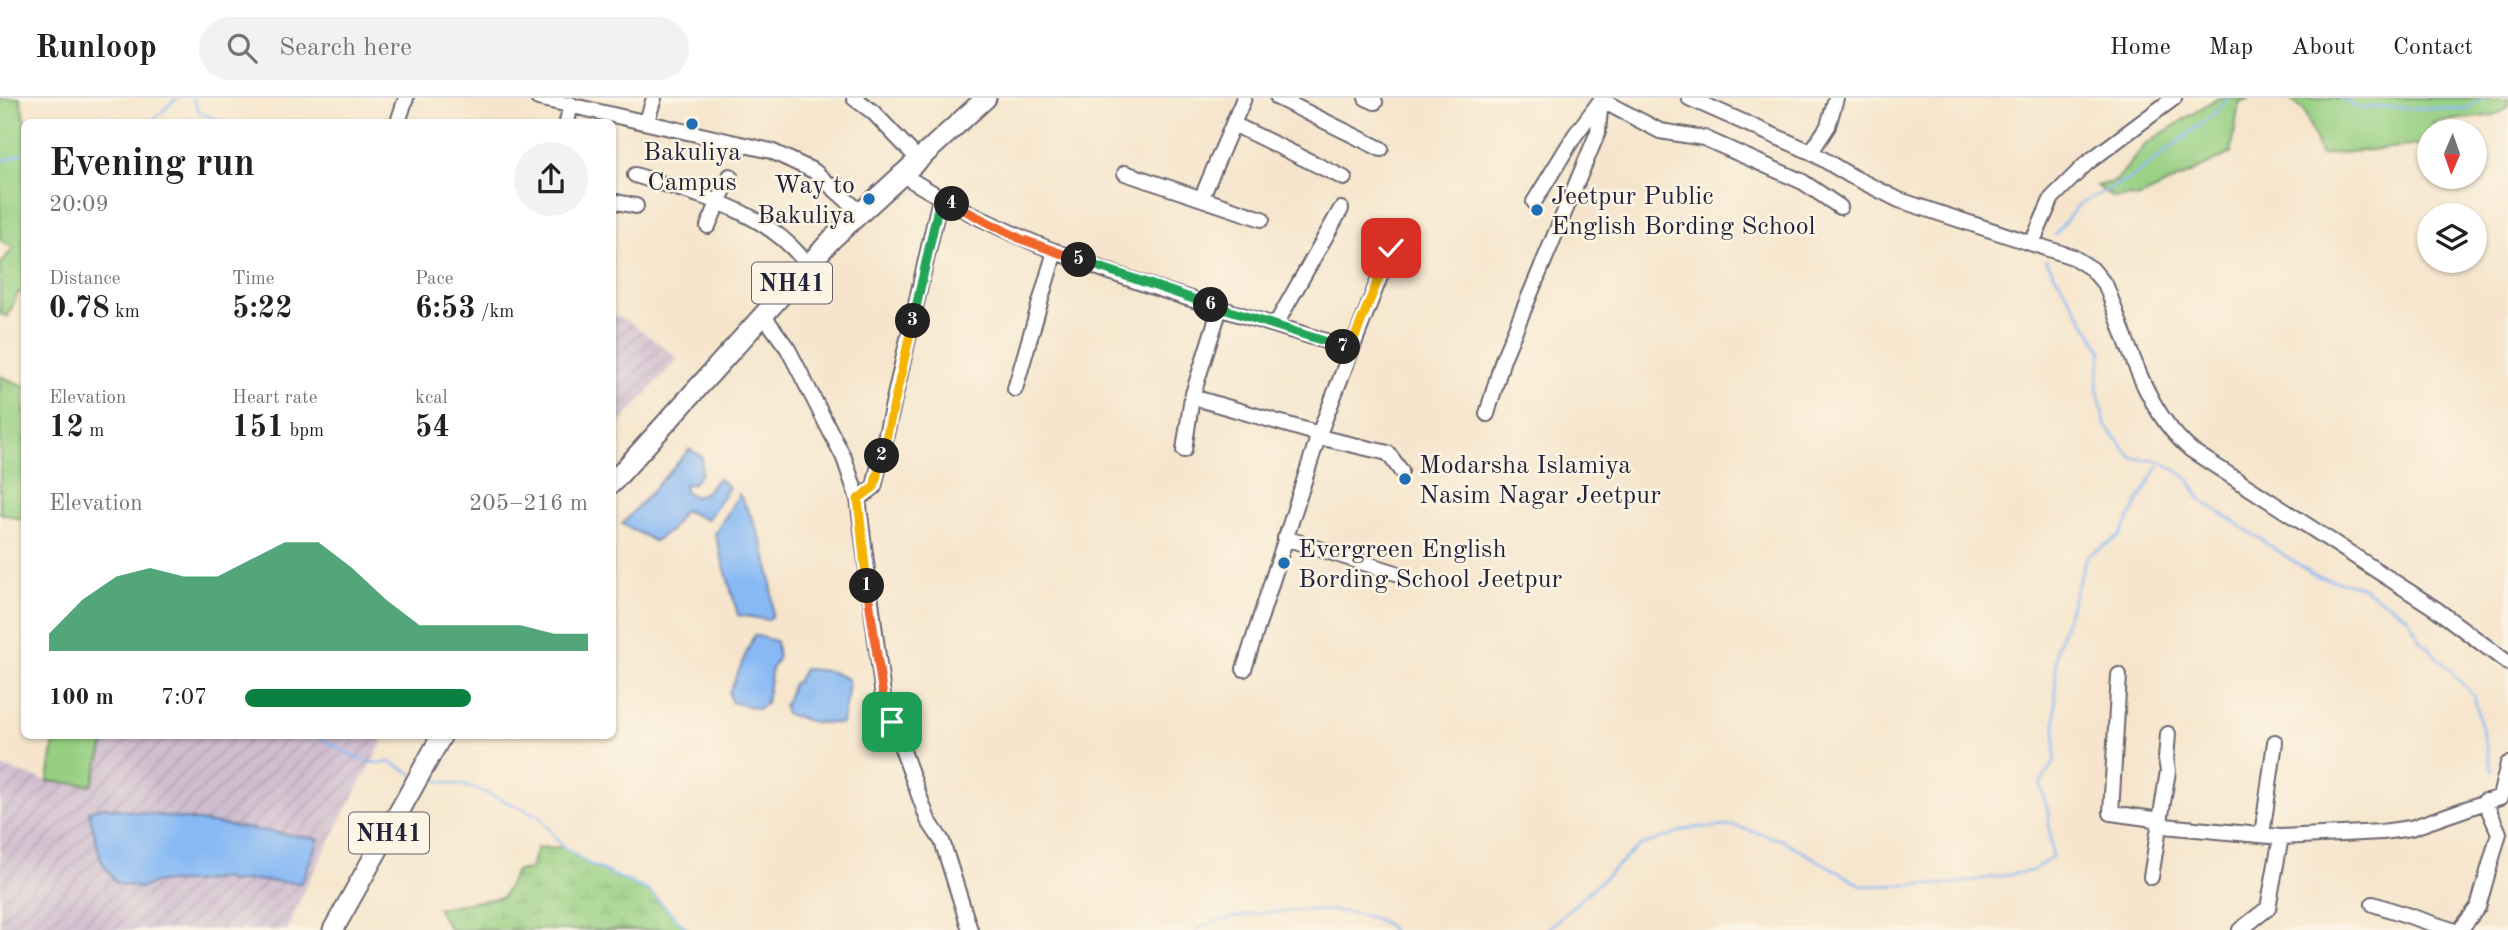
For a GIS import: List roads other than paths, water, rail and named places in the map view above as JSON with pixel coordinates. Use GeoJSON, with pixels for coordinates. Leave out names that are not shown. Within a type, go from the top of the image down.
{"type":"FeatureCollection","features":[{"type":"Feature","properties":{"kind":"highway","name":"NH41"},"geometry":{"type":"LineString","coordinates":[[616,479],[808,265],[900,173],[986,98]]}},
{"type":"Feature","properties":{"kind":"highway","name":"NH41"},"geometry":{"type":"LineString","coordinates":[[333,930],[440,739]]}},
{"type":"Feature","properties":{"kind":"street"},"geometry":{"type":"LineString","coordinates":[[399,119],[406,98]]}},
{"type":"Feature","properties":{"kind":"street"},"geometry":{"type":"LineString","coordinates":[[538,98],[563,101],[771,151],[814,171],[860,212]]}},
{"type":"Feature","properties":{"kind":"street"},"geometry":{"type":"LineString","coordinates":[[647,121],[654,98]]}},
{"type":"Feature","properties":{"kind":"street"},"geometry":{"type":"LineString","coordinates":[[853,98],[873,113],[917,158]]}},
{"type":"Feature","properties":{"kind":"street"},"geometry":{"type":"LineString","coordinates":[[1202,197],[1244,98]]}},
{"type":"Feature","properties":{"kind":"street"},"geometry":{"type":"LineString","coordinates":[[1278,98],[1381,149]]}},
{"type":"Feature","properties":{"kind":"street"},"geometry":{"type":"LineString","coordinates":[[1689,98],[1811,152],[1899,200],[2073,257],[2092,270],[2106,286],[2158,414],[2182,443],[2436,609],[2508,663]]}},
{"type":"Feature","properties":{"kind":"street"},"geometry":{"type":"LineString","coordinates":[[1811,152],[1828,126],[1836,98]]}},
{"type":"Feature","properties":{"kind":"street"},"geometry":{"type":"LineString","coordinates":[[2032,243],[2052,198],[2087,163],[2174,98]]}},
{"type":"Feature","properties":{"kind":"street"},"geometry":{"type":"LineString","coordinates":[[1534,202],[1575,135],[1601,99]]}},
{"type":"Feature","properties":{"kind":"street"},"geometry":{"type":"LineString","coordinates":[[1601,99],[1660,131],[1704,138],[1802,182],[1840,207]]}},
{"type":"Feature","properties":{"kind":"street"},"geometry":{"type":"LineString","coordinates":[[1487,414],[1503,359],[1598,132],[1601,99]]}},
{"type":"Feature","properties":{"kind":"street"},"geometry":{"type":"LineString","coordinates":[[563,101],[566,119]]}},
{"type":"Feature","properties":{"kind":"street"},"geometry":{"type":"LineString","coordinates":[[1233,124],[1344,178]]}},
{"type":"Feature","properties":{"kind":"street"},"geometry":{"type":"LineString","coordinates":[[900,173],[940,199],[1021,239],[1220,308],[1350,349]]}},
{"type":"Feature","properties":{"kind":"street"},"geometry":{"type":"LineString","coordinates":[[1125,173],[1262,219]]}},
{"type":"Feature","properties":{"kind":"street"},"geometry":{"type":"LineString","coordinates":[[635,174],[721,202],[769,227],[795,248],[808,265]]}},
{"type":"Feature","properties":{"kind":"street"},"geometry":{"type":"LineString","coordinates":[[708,226],[721,202],[730,176]]}},
{"type":"Feature","properties":{"kind":"street"},"geometry":{"type":"LineString","coordinates":[[858,499],[874,487],[940,199]]}},
{"type":"Feature","properties":{"kind":"street"},"geometry":{"type":"LineString","coordinates":[[616,202],[636,206]]}},
{"type":"Feature","properties":{"kind":"street"},"geometry":{"type":"LineString","coordinates":[[1276,324],[1341,209]]}},
{"type":"Feature","properties":{"kind":"street"},"geometry":{"type":"LineString","coordinates":[[1244,669],[1319,434],[1391,248]]}},
{"type":"Feature","properties":{"kind":"street"},"geometry":{"type":"LineString","coordinates":[[1015,389],[1055,251]]}},
{"type":"Feature","properties":{"kind":"street"},"geometry":{"type":"LineString","coordinates":[[1184,450],[1192,397],[1220,308]]}},
{"type":"Feature","properties":{"kind":"street"},"geometry":{"type":"LineString","coordinates":[[764,316],[788,349],[838,446],[858,499],[883,696],[928,820],[942,842],[970,930]]}},
{"type":"Feature","properties":{"kind":"street"},"geometry":{"type":"LineString","coordinates":[[1192,397],[1319,434],[1323,438],[1388,453],[1401,471]]}},
{"type":"Feature","properties":{"kind":"street"},"geometry":{"type":"LineString","coordinates":[[1285,538],[1396,573]]}},
{"type":"Feature","properties":{"kind":"street"},"geometry":{"type":"LineString","coordinates":[[2119,675],[2111,813],[2161,820]]}},
{"type":"Feature","properties":{"kind":"street"},"geometry":{"type":"LineString","coordinates":[[2151,877],[2168,771],[2168,734]]}},
{"type":"Feature","properties":{"kind":"street"},"geometry":{"type":"LineString","coordinates":[[2262,835],[2275,742]]}},
{"type":"Feature","properties":{"kind":"street"},"geometry":{"type":"LineString","coordinates":[[2161,820],[2164,826],[2281,837],[2411,828],[2500,797],[2508,764]]}},
{"type":"Feature","properties":{"kind":"street"},"geometry":{"type":"LineString","coordinates":[[2460,930],[2478,906],[2499,833],[2484,802]]}},
{"type":"Feature","properties":{"kind":"street"},"geometry":{"type":"LineString","coordinates":[[2240,930],[2268,908],[2281,837]]}},
{"type":"Feature","properties":{"kind":"street"},"geometry":{"type":"LineString","coordinates":[[2372,904],[2452,930]]}},
{"type":"Feature","properties":{"kind":"water"},"geometry":{"type":"Polygon","coordinates":[[[690,449],[702,457],[701,474],[692,484],[684,484],[685,491],[695,497],[706,492],[718,478],[729,487],[707,520],[684,510],[670,531],[654,541],[622,524],[690,449]]]}},
{"type":"Feature","properties":{"kind":"water"},"geometry":{"type":"Polygon","coordinates":[[[739,494],[754,522],[769,568],[772,616],[768,620],[738,615],[715,534],[739,494]]]}},
{"type":"Feature","properties":{"kind":"water"},"geometry":{"type":"Polygon","coordinates":[[[754,635],[776,641],[778,659],[772,668],[766,703],[758,709],[731,702],[729,693],[754,635]]]}},
{"type":"Feature","properties":{"kind":"water"},"geometry":{"type":"Polygon","coordinates":[[[804,669],[829,671],[848,679],[842,724],[813,722],[786,714],[784,707],[793,683],[797,682],[804,669]]]}},
{"type":"Feature","properties":{"kind":"water"},"geometry":{"type":"Polygon","coordinates":[[[103,807],[319,839],[301,883],[250,880],[229,882],[227,878],[157,882],[140,888],[116,883],[101,860],[89,811],[103,807]]]}},
{"type":"Feature","properties":{"kind":"waterway"},"geometry":{"type":"LineString","coordinates":[[154,119],[177,98]]}},
{"type":"Feature","properties":{"kind":"waterway"},"geometry":{"type":"LineString","coordinates":[[193,98],[199,112],[215,119]]}},
{"type":"Feature","properties":{"kind":"waterway"},"geometry":{"type":"LineString","coordinates":[[2055,235],[2079,204],[2132,178],[2209,118],[2228,98]]}},
{"type":"Feature","properties":{"kind":"waterway"},"geometry":{"type":"LineString","coordinates":[[2341,98],[2356,107],[2465,109],[2484,98]]}},
{"type":"Feature","properties":{"kind":"waterway"},"geometry":{"type":"LineString","coordinates":[[0,162],[21,154]]}},
{"type":"Feature","properties":{"kind":"waterway"},"geometry":{"type":"LineString","coordinates":[[1547,930],[1639,846],[1690,828],[1734,826],[1782,840],[1863,886],[1952,884],[2032,871],[2052,857],[2048,811],[2040,784],[2055,760],[2056,650],[2087,556],[2119,537],[2161,461],[2132,458],[2105,425],[2097,386],[2102,350],[2046,260]]}},
{"type":"Feature","properties":{"kind":"waterway"},"geometry":{"type":"LineString","coordinates":[[2161,461],[2188,478],[2201,500],[2316,576],[2362,587],[2408,617],[2420,639],[2474,696],[2492,771]]}},
{"type":"Feature","properties":{"kind":"waterway"},"geometry":{"type":"LineString","coordinates":[[322,739],[361,759],[390,762],[413,774]]}},
{"type":"Feature","properties":{"kind":"waterway"},"geometry":{"type":"LineString","coordinates":[[426,778],[474,788],[539,816],[563,847],[589,864],[649,891],[688,930]]}},
{"type":"Feature","properties":{"kind":"waterway"},"geometry":{"type":"LineString","coordinates":[[1196,930],[1236,917],[1297,911],[1356,914],[1378,920],[1392,930]]}},
{"type":"Feature","properties":{"kind":"place","name":"Bakuliya Campus"},"geometry":{"type":"Point","coordinates":[692,124]}},
{"type":"Feature","properties":{"kind":"place","name":"Way to Bakuliya"},"geometry":{"type":"Point","coordinates":[869,199]}},
{"type":"Feature","properties":{"kind":"place","name":"Jeetpur Public English Bording School"},"geometry":{"type":"Point","coordinates":[1537,210]}},
{"type":"Feature","properties":{"kind":"place","name":"Modarsha Islamiya Nasim Nagar Jeetpur"},"geometry":{"type":"Point","coordinates":[1405,479]}},
{"type":"Feature","properties":{"kind":"place","name":"Evergreen English Bording School Jeetpur"},"geometry":{"type":"Point","coordinates":[1284,563]}}]}
